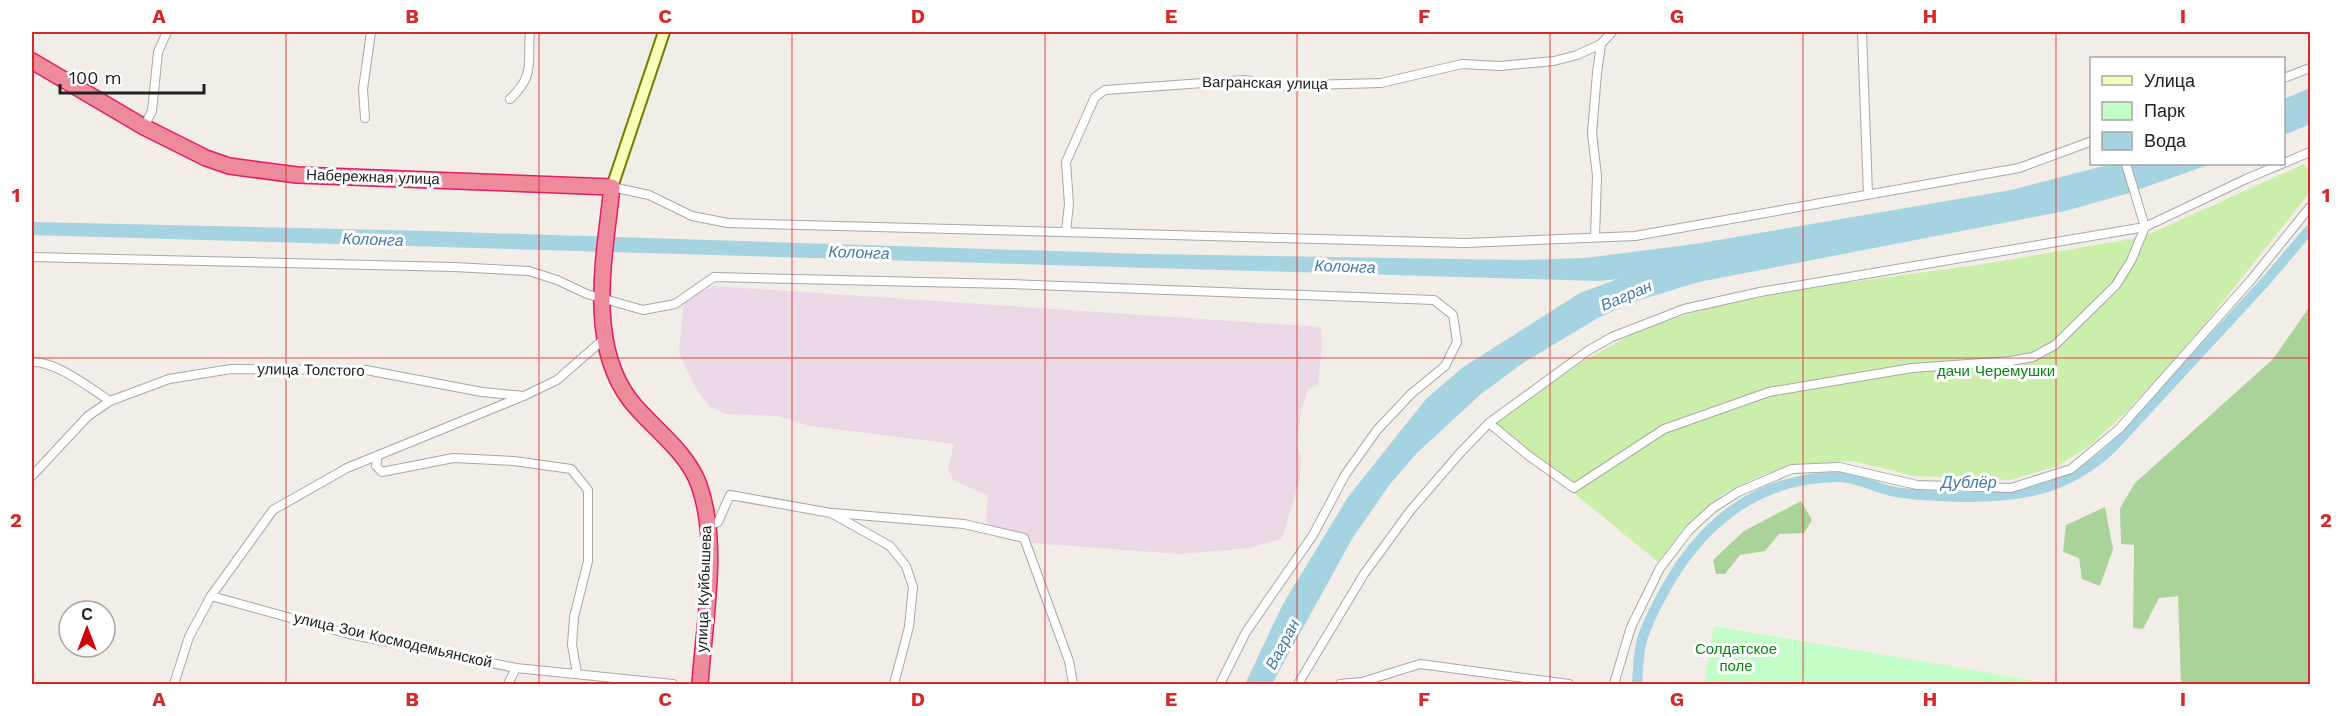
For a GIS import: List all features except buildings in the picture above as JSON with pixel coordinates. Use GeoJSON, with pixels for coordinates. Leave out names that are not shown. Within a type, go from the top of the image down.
{"type":"FeatureCollection","features":[{"type":"Feature","properties":{"kind":"highway","name":"Набережная улица"},"geometry":{"type":"LineString","coordinates":[[32,61],[144,127],[206,158],[229,166],[265,172],[612,187]]}},
{"type":"Feature","properties":{"kind":"highway","name":"улица Куйбышева"},"geometry":{"type":"LineString","coordinates":[[612,187],[603,298],[605,338],[614,372],[628,398],[683,458],[698,482],[708,527],[700,684]]}},
{"type":"Feature","properties":{"kind":"main road"},"geometry":{"type":"LineString","coordinates":[[612,187],[664,32]]}},
{"type":"Feature","properties":{"kind":"street"},"geometry":{"type":"LineString","coordinates":[[144,127],[152,111],[158,52],[167,32]]}},
{"type":"Feature","properties":{"kind":"street"},"geometry":{"type":"LineString","coordinates":[[365,118],[363,89],[371,32]]}},
{"type":"Feature","properties":{"kind":"street"},"geometry":{"type":"LineString","coordinates":[[510,99],[521,89],[530,64],[530,32]]}},
{"type":"Feature","properties":{"kind":"street"},"geometry":{"type":"LineString","coordinates":[[1595,237],[1597,176],[1592,133],[1601,44],[1612,32]]}},
{"type":"Feature","properties":{"kind":"street"},"geometry":{"type":"LineString","coordinates":[[1862,32],[1868,194]]}},
{"type":"Feature","properties":{"kind":"street","name":"Вагранская улица"},"geometry":{"type":"LineString","coordinates":[[1066,231],[1069,204],[1066,162],[1095,97],[1105,90],[1245,80],[1272,86],[1381,83],[1462,64],[1500,66],[1554,61],[1577,55],[1601,44]]}},
{"type":"Feature","properties":{"kind":"street"},"geometry":{"type":"LineString","coordinates":[[2285,77],[2310,68]]}},
{"type":"Feature","properties":{"kind":"street"},"geometry":{"type":"LineString","coordinates":[[612,187],[649,195],[692,216],[728,223],[1465,243],[1635,236],[2019,168],[2090,141]]}},
{"type":"Feature","properties":{"kind":"street"},"geometry":{"type":"LineString","coordinates":[[2285,163],[2310,152]]}},
{"type":"Feature","properties":{"kind":"street"},"geometry":{"type":"LineString","coordinates":[[1490,423],[1529,456],[1574,488],[1664,429],[1769,392],[1912,368],[2033,357],[2055,345],[2116,285],[2132,261],[2144,224],[2126,165]]}},
{"type":"Feature","properties":{"kind":"street"},"geometry":{"type":"LineString","coordinates":[[1298,684],[1364,574],[1410,511],[1490,423],[1589,350],[1612,337],[1684,309],[1760,292],[2144,224],[2280,165]]}},
{"type":"Feature","properties":{"kind":"street"},"geometry":{"type":"LineString","coordinates":[[1614,684],[1631,627],[1660,568],[1690,529],[1713,508],[1738,492],[1792,469],[1839,467],[1917,485],[2011,488],[2071,470],[2125,422],[2251,280],[2310,207]]}},
{"type":"Feature","properties":{"kind":"street"},"geometry":{"type":"LineString","coordinates":[[32,257],[454,267],[529,271],[643,310],[675,304],[714,277],[1434,300],[1453,315],[1456,342],[1445,366],[1411,394],[1377,430],[1345,475],[1313,535],[1246,632],[1220,684]]}},
{"type":"Feature","properties":{"kind":"street"},"geometry":{"type":"LineString","coordinates":[[177,684],[189,637],[211,596],[273,510],[347,468],[524,396],[557,380],[605,338]]}},
{"type":"Feature","properties":{"kind":"street"},"geometry":{"type":"LineString","coordinates":[[32,362],[38,362],[72,375],[110,401]]}},
{"type":"Feature","properties":{"kind":"street","name":"улица Толстого"},"geometry":{"type":"LineString","coordinates":[[32,476],[88,416],[110,401],[169,379],[231,369],[366,370],[482,392],[524,396]]}},
{"type":"Feature","properties":{"kind":"street"},"geometry":{"type":"LineString","coordinates":[[378,455],[376,466],[382,472],[453,458],[514,461],[571,469],[588,490],[588,561],[574,617],[572,645],[577,673]]}},
{"type":"Feature","properties":{"kind":"street"},"geometry":{"type":"LineString","coordinates":[[708,527],[718,522],[730,495],[831,513],[964,524],[1024,538],[1069,661],[1074,684]]}},
{"type":"Feature","properties":{"kind":"street"},"geometry":{"type":"LineString","coordinates":[[831,513],[890,546],[906,566],[913,587],[909,627],[894,684]]}},
{"type":"Feature","properties":{"kind":"street","name":"улица Зои Космодемьянской"},"geometry":{"type":"LineString","coordinates":[[211,596],[349,634],[516,668],[674,684]]}},
{"type":"Feature","properties":{"kind":"street"},"geometry":{"type":"LineString","coordinates":[[1340,684],[1362,682],[1420,664],[1569,684]]}},
{"type":"Feature","properties":{"kind":"street"},"geometry":{"type":"LineString","coordinates":[[508,684],[516,668]]}},
{"type":"Feature","properties":{"kind":"shaded area"},"geometry":{"type":"Polygon","coordinates":[[[714,286],[1321,327],[1322,345],[1318,385],[1308,389],[1301,411],[1297,444],[1301,460],[1300,478],[1282,539],[1249,548],[1180,554],[1019,542],[991,535],[986,518],[988,496],[953,480],[948,468],[954,444],[810,426],[777,416],[726,414],[709,406],[696,389],[679,353],[684,300],[714,286]]]}},
{"type":"Feature","properties":{"kind":"green space","name":"дачи Черемушки"},"geometry":{"type":"Polygon","coordinates":[[[2304,164],[2310,172],[2310,192],[2197,334],[2130,408],[2092,444],[2058,466],[2010,480],[1914,476],[1853,461],[1800,464],[1760,476],[1724,493],[1684,528],[1658,562],[1492,426],[1580,363],[1638,331],[1705,308],[1816,287],[1984,264],[2143,237],[2304,164]]]}},
{"type":"Feature","properties":{"kind":"green space"},"geometry":{"type":"Polygon","coordinates":[[[2310,306],[2310,684],[2181,684],[2178,596],[2159,598],[2143,629],[2133,628],[2134,545],[2121,544],[2120,508],[2135,483],[2273,359],[2310,306]]]}},
{"type":"Feature","properties":{"kind":"green space"},"geometry":{"type":"Polygon","coordinates":[[[1801,501],[1812,520],[1804,533],[1779,534],[1765,551],[1740,555],[1725,574],[1716,574],[1713,560],[1744,531],[1801,501]]]}},
{"type":"Feature","properties":{"kind":"green space"},"geometry":{"type":"Polygon","coordinates":[[[2105,507],[2113,549],[2100,586],[2082,579],[2079,558],[2063,552],[2066,525],[2105,507]]]}},
{"type":"Feature","properties":{"kind":"green space","name":"Солдатское поле"},"geometry":{"type":"Polygon","coordinates":[[[1714,626],[2054,684],[1704,684],[1714,626]]]}},
{"type":"Feature","properties":{"kind":"water"},"geometry":{"type":"Polygon","coordinates":[[[2310,88],[2310,124],[2285,135],[2285,99],[2310,88]]]}},
{"type":"Feature","properties":{"kind":"water"},"geometry":{"type":"Polygon","coordinates":[[[2107,165],[2208,165],[2126,194],[2065,211],[1699,282],[1633,302],[1596,319],[1523,363],[1481,394],[1417,453],[1390,484],[1352,539],[1272,684],[1245,684],[1283,604],[1348,497],[1426,399],[1462,368],[1580,293],[1618,279],[1598,281],[32,235],[32,222],[428,231],[1146,254],[1521,260],[1585,258],[1695,244],[2011,190],[2107,165]]]}},
{"type":"Feature","properties":{"kind":"waterway","name":"Дублёр"},"geometry":{"type":"LineString","coordinates":[[1637,684],[1639,654],[1643,637],[1665,590],[1697,544],[1715,524],[1736,508],[1783,485],[1810,479],[1839,477],[1896,492],[1985,497],[2025,493],[2077,474],[2111,449],[2265,282],[2310,229]]}},
{"type":"Feature","properties":{"kind":"water label","name":"Колонга"},"geometry":{"type":"Point","coordinates":[373,239]}},
{"type":"Feature","properties":{"kind":"water label","name":"Колонга"},"geometry":{"type":"Point","coordinates":[859,252]}},
{"type":"Feature","properties":{"kind":"water label","name":"Колонга"},"geometry":{"type":"Point","coordinates":[1345,266]}},
{"type":"Feature","properties":{"kind":"water label","name":"Вагран"},"geometry":{"type":"Point","coordinates":[1626,295]}},
{"type":"Feature","properties":{"kind":"water label","name":"Вагран"},"geometry":{"type":"Point","coordinates":[1282,644]}}]}
